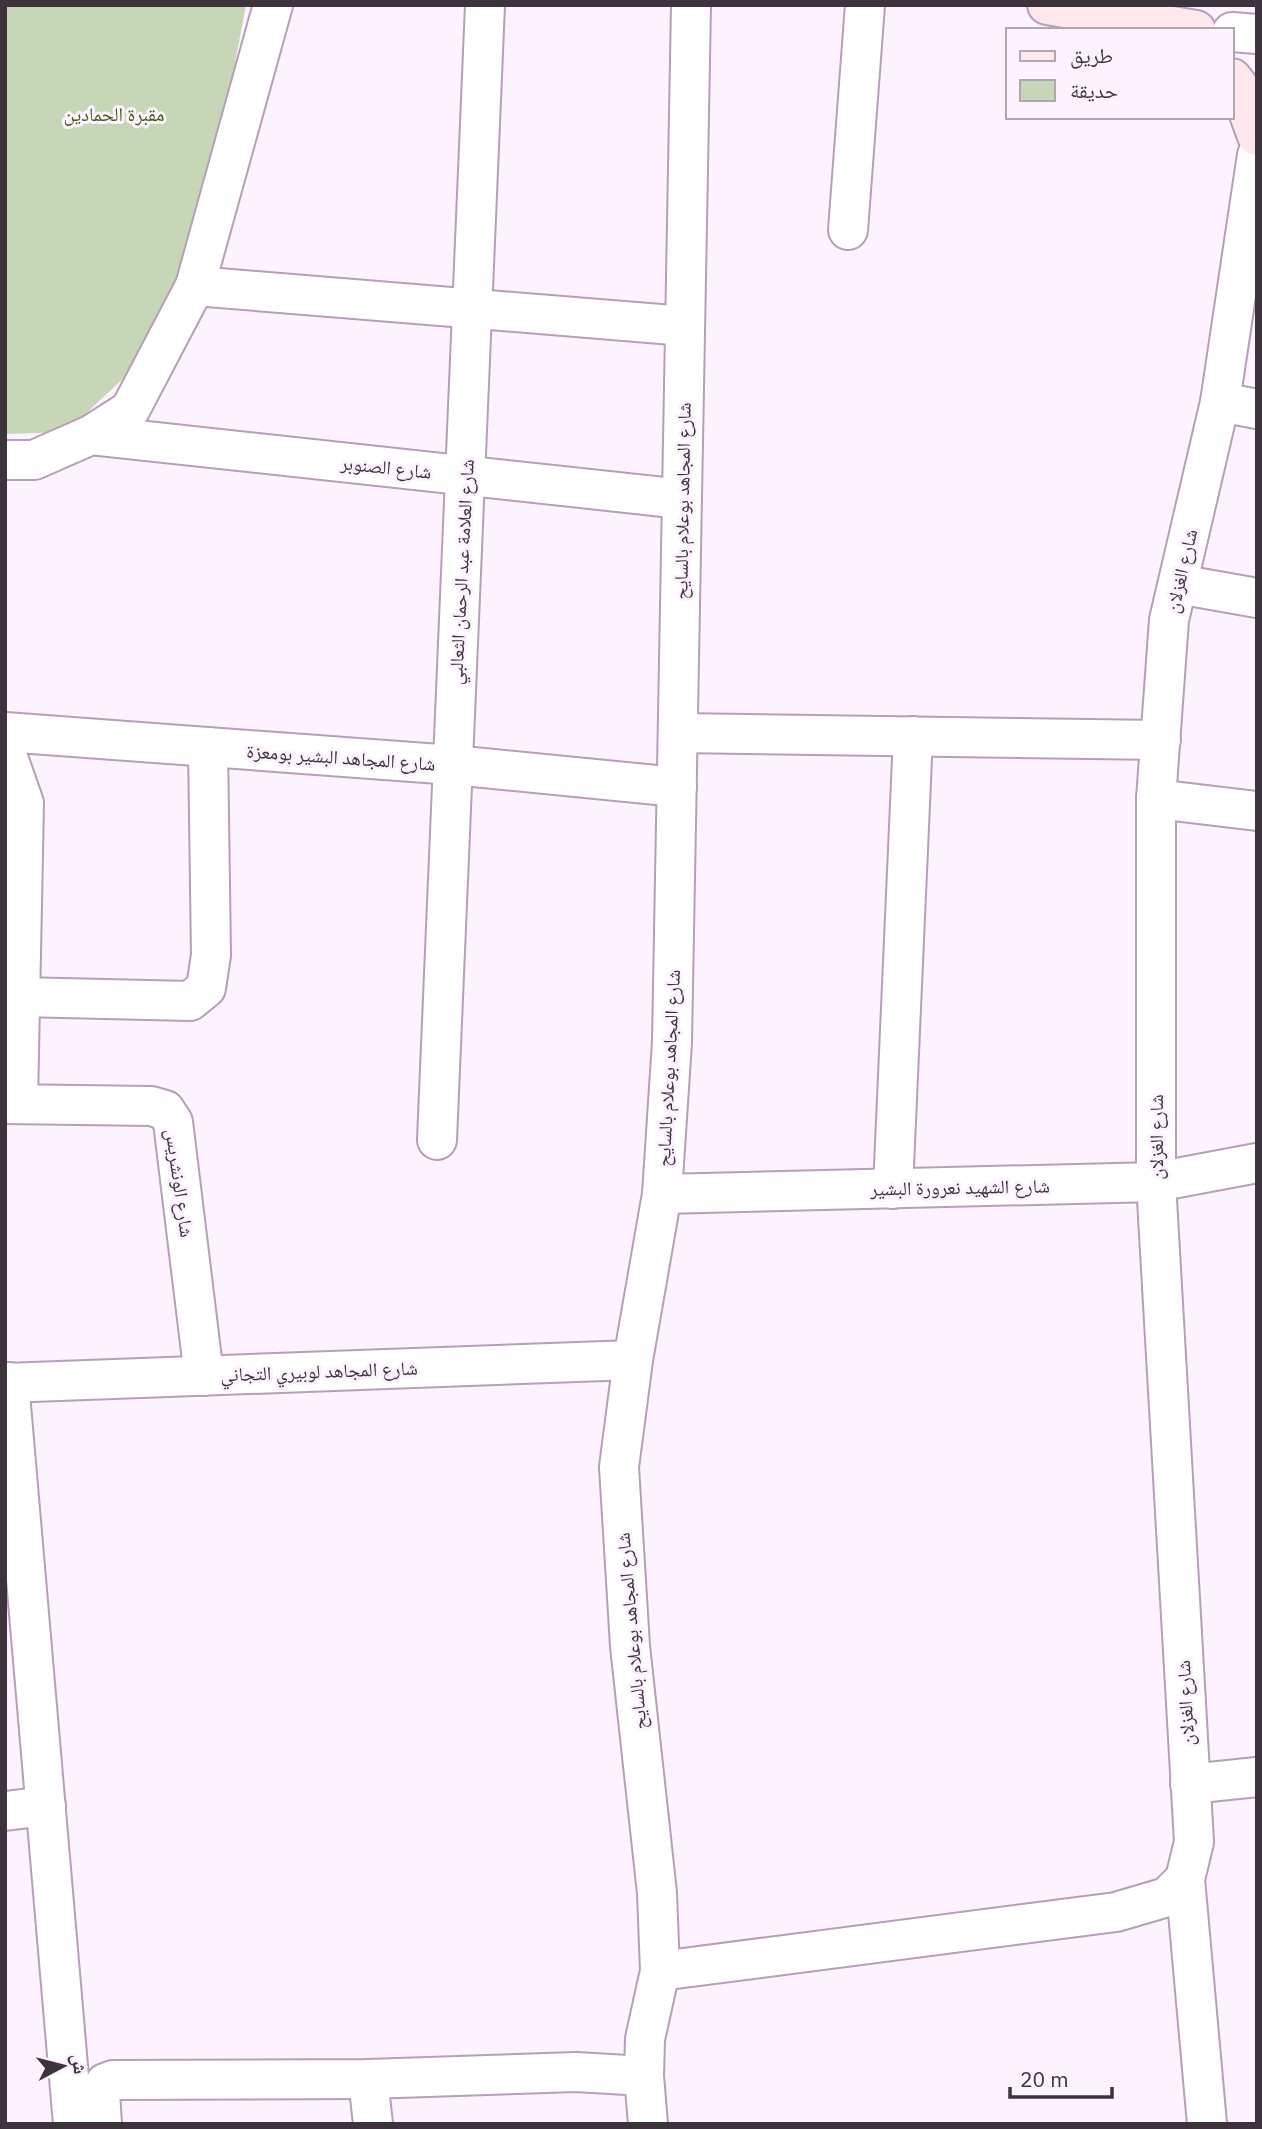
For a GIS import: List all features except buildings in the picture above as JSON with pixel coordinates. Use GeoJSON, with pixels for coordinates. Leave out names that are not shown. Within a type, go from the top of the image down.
{"type":"FeatureCollection","features":[{"type":"Feature","properties":{"kind":"main road"},"geometry":{"type":"LineString","coordinates":[[1071,7],[1196,28]]}},
{"type":"Feature","properties":{"kind":"main road"},"geometry":{"type":"LineString","coordinates":[[1234,81],[1239,87],[1257,136]]}},
{"type":"Feature","properties":{"kind":"street"},"geometry":{"type":"LineString","coordinates":[[5,460],[34,460],[91,435],[130,410],[195,286],[273,5]]}},
{"type":"Feature","properties":{"kind":"street","name":"شارع العلامة عبد الرحمان الثعالبي"},"geometry":{"type":"LineString","coordinates":[[437,1140],[485,5]]}},
{"type":"Feature","properties":{"kind":"street","name":"شارع المجاهد بوعلام بالسايح"},"geometry":{"type":"LineString","coordinates":[[648,2124],[644,2076],[645,2039],[660,1971],[656,1893],[630,1646],[619,1467],[633,1360],[662,1194],[672,1042],[691,5]]}},
{"type":"Feature","properties":{"kind":"street"},"geometry":{"type":"LineString","coordinates":[[848,230],[865,5]]}},
{"type":"Feature","properties":{"kind":"street"},"geometry":{"type":"LineString","coordinates":[[1234,32],[1257,34]]}},
{"type":"Feature","properties":{"kind":"street","name":"شارع الغزلان"},"geometry":{"type":"LineString","coordinates":[[1207,2124],[1185,1879],[1194,1842],[1156,1182],[1156,799],[1169,620],[1178,584],[1238,405],[1257,155]]}},
{"type":"Feature","properties":{"kind":"street"},"geometry":{"type":"LineString","coordinates":[[195,286],[685,326]]}},
{"type":"Feature","properties":{"kind":"street","name":"شارع الصنوبر"},"geometry":{"type":"LineString","coordinates":[[91,435],[682,499]]}},
{"type":"Feature","properties":{"kind":"street"},"geometry":{"type":"LineString","coordinates":[[1178,584],[1257,598]]}},
{"type":"Feature","properties":{"kind":"street","name":"شارع المجاهد البشير بومعزة"},"geometry":{"type":"LineString","coordinates":[[5,733],[453,765],[677,787]]}},
{"type":"Feature","properties":{"kind":"street"},"geometry":{"type":"LineString","coordinates":[[678,733],[1161,740]]}},
{"type":"Feature","properties":{"kind":"street"},"geometry":{"type":"LineString","coordinates":[[893,1189],[913,736]]}},
{"type":"Feature","properties":{"kind":"street"},"geometry":{"type":"LineString","coordinates":[[20,997],[190,1001],[206,988],[211,955],[208,747]]}},
{"type":"Feature","properties":{"kind":"street"},"geometry":{"type":"LineString","coordinates":[[5,749],[24,803],[20,997],[11,1103]]}},
{"type":"Feature","properties":{"kind":"street"},"geometry":{"type":"LineString","coordinates":[[1156,799],[1257,811]]}},
{"type":"Feature","properties":{"kind":"street","name":"شارع الونشريس"},"geometry":{"type":"LineString","coordinates":[[11,1103],[151,1106],[165,1110],[173,1122],[204,1376]]}},
{"type":"Feature","properties":{"kind":"street","name":"شارع الشهيد نعرورة البشير"},"geometry":{"type":"LineString","coordinates":[[662,1194],[1156,1182],[1257,1163]]}},
{"type":"Feature","properties":{"kind":"street","name":"شارع المجاهد لوبيري التجاني"},"geometry":{"type":"LineString","coordinates":[[7,1383],[633,1360]]}},
{"type":"Feature","properties":{"kind":"street"},"geometry":{"type":"LineString","coordinates":[[7,1383],[73,2124]]}},
{"type":"Feature","properties":{"kind":"street"},"geometry":{"type":"LineString","coordinates":[[1189,1784],[1257,1777]]}},
{"type":"Feature","properties":{"kind":"street"},"geometry":{"type":"LineString","coordinates":[[5,1811],[46,1807]]}},
{"type":"Feature","properties":{"kind":"street"},"geometry":{"type":"LineString","coordinates":[[660,1971],[1116,1912],[1167,1897],[1185,1879]]}},
{"type":"Feature","properties":{"kind":"street"},"geometry":{"type":"LineString","coordinates":[[102,2124],[100,2092],[105,2083],[113,2080],[368,2079],[576,2072],[644,2076]]}},
{"type":"Feature","properties":{"kind":"street"},"geometry":{"type":"LineString","coordinates":[[368,2079],[373,2124]]}},
{"type":"Feature","properties":{"kind":"green space","name":"مقبرة الحمادين"},"geometry":{"type":"Polygon","coordinates":[[[5,5],[246,5],[209,200],[142,361],[66,432],[5,434],[5,5]]]}}]}
